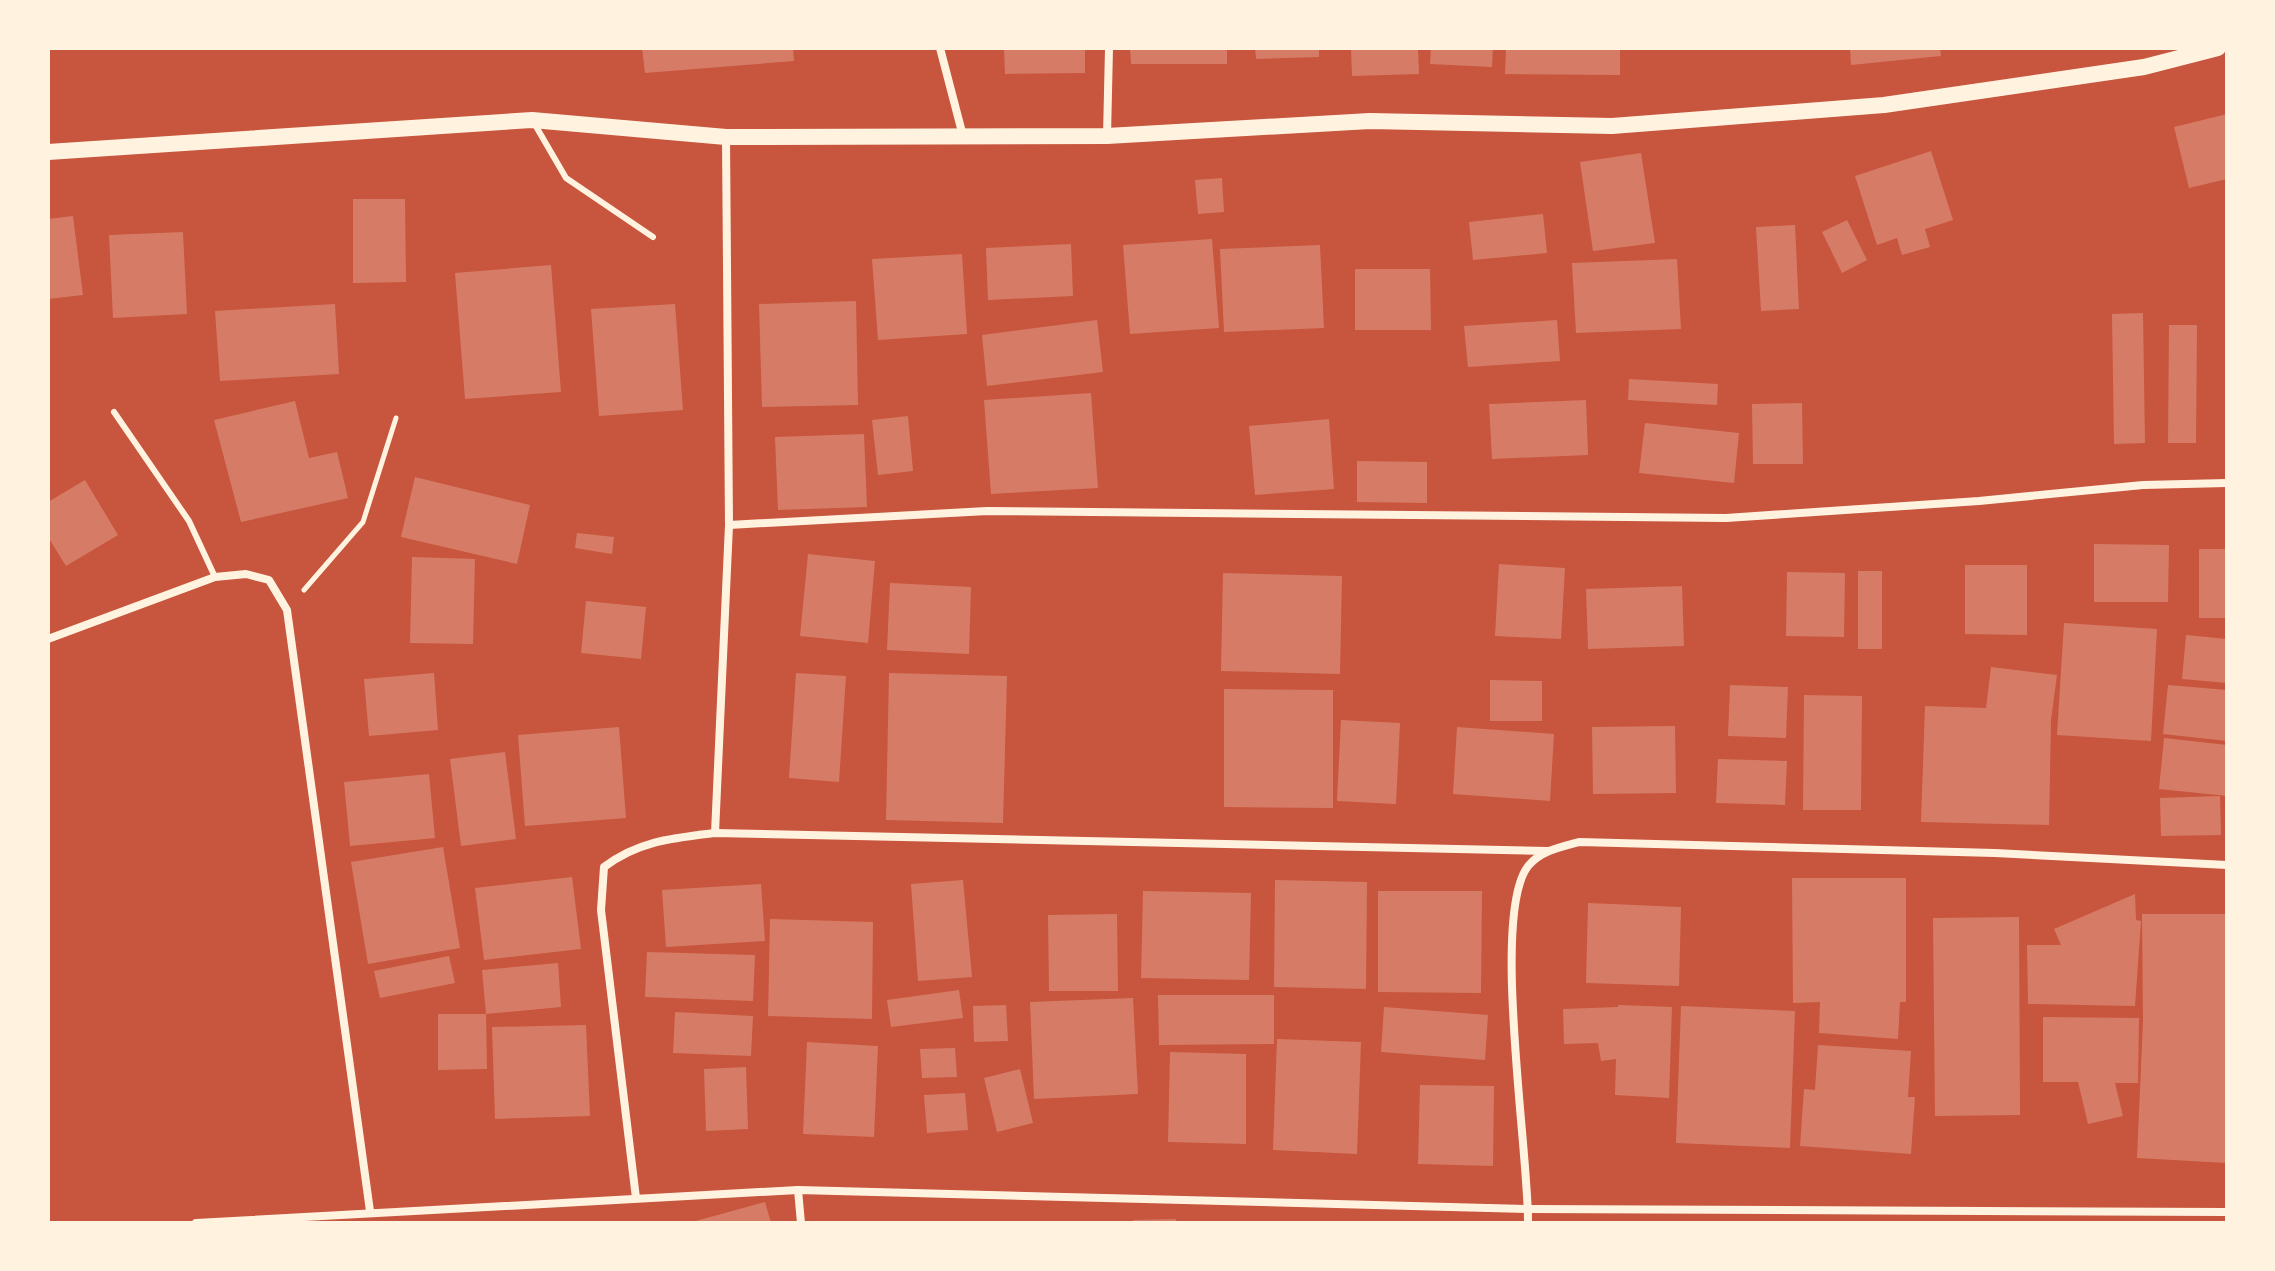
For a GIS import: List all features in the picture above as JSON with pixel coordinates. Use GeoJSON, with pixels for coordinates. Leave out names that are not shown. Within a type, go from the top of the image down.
{"type":"FeatureCollection","features":[{"type":"Feature","properties":{"kind":"main road"},"geometry":{"type":"LineString","coordinates":[[48,152],[532,120],[726,137],[1107,136],[1370,121],[1612,126],[1884,105],[2129,69],[2218,48]]}},
{"type":"Feature","properties":{"kind":"street"},"geometry":{"type":"LineString","coordinates":[[940,48],[963,137]]}},
{"type":"Feature","properties":{"kind":"street"},"geometry":{"type":"LineString","coordinates":[[1107,136],[1109,48]]}},
{"type":"Feature","properties":{"kind":"street"},"geometry":{"type":"LineString","coordinates":[[715,833],[729,525],[726,137]]}},
{"type":"Feature","properties":{"kind":"street"},"geometry":{"type":"LineString","coordinates":[[729,525],[987,511],[1726,518],[1979,501],[2143,485],[2227,483]]}},
{"type":"Feature","properties":{"kind":"street"},"geometry":{"type":"LineString","coordinates":[[48,639],[215,577],[246,574],[269,580],[287,610],[370,1211]]}},
{"type":"Feature","properties":{"kind":"street"},"geometry":{"type":"LineString","coordinates":[[636,1198],[601,910],[604,867],[626,850],[661,839],[715,833],[1548,851],[1579,842],[1995,853],[2227,865]]}},
{"type":"Feature","properties":{"kind":"street"},"geometry":{"type":"LineString","coordinates":[[1528,1223],[1512,964],[1514,907],[1515,893],[1529,866],[1548,851]]}},
{"type":"Feature","properties":{"kind":"street"},"geometry":{"type":"LineString","coordinates":[[196,1223],[370,1211],[798,1190],[1528,1209],[2227,1212]]}},
{"type":"Feature","properties":{"kind":"street"},"geometry":{"type":"LineString","coordinates":[[798,1190],[801,1223]]}},
{"type":"Feature","properties":{"kind":"street"},"geometry":{"type":"LineString","coordinates":[[2024,1223],[2025,1213]]}},
{"type":"Feature","properties":{"kind":"lane"},"geometry":{"type":"LineString","coordinates":[[532,120],[547,151],[566,178],[653,237]]}},
{"type":"Feature","properties":{"kind":"lane"},"geometry":{"type":"LineString","coordinates":[[114,412],[189,521],[215,577]]}},
{"type":"Feature","properties":{"kind":"path"},"geometry":{"type":"LineString","coordinates":[[287,610],[363,522],[396,418]]}},
{"type":"Feature","properties":{"kind":"building"},"geometry":{"type":"Polygon","coordinates":[[[642,48],[793,48],[794,61],[645,73],[642,48]]]}},
{"type":"Feature","properties":{"kind":"building"},"geometry":{"type":"Polygon","coordinates":[[[1004,48],[1085,48],[1085,73],[1005,74],[1004,48]]]}},
{"type":"Feature","properties":{"kind":"building"},"geometry":{"type":"Polygon","coordinates":[[[1130,48],[1227,48],[1227,64],[1131,64],[1130,48]]]}},
{"type":"Feature","properties":{"kind":"building"},"geometry":{"type":"Polygon","coordinates":[[[1255,48],[1319,48],[1319,57],[1256,59],[1255,48]]]}},
{"type":"Feature","properties":{"kind":"building"},"geometry":{"type":"Polygon","coordinates":[[[1351,48],[1418,48],[1419,74],[1352,76],[1351,48]]]}},
{"type":"Feature","properties":{"kind":"building"},"geometry":{"type":"Polygon","coordinates":[[[1431,48],[1493,48],[1492,67],[1430,64],[1431,48]]]}},
{"type":"Feature","properties":{"kind":"building"},"geometry":{"type":"Polygon","coordinates":[[[1506,48],[1620,48],[1620,75],[1505,74],[1506,48]]]}},
{"type":"Feature","properties":{"kind":"building"},"geometry":{"type":"Polygon","coordinates":[[[1850,48],[1940,48],[1941,56],[1851,65],[1850,48]]]}},
{"type":"Feature","properties":{"kind":"building"},"geometry":{"type":"Polygon","coordinates":[[[2227,114],[2227,179],[2189,188],[2174,127],[2227,114]]]}},
{"type":"Feature","properties":{"kind":"building"},"geometry":{"type":"Polygon","coordinates":[[[1931,151],[1953,220],[1925,229],[1930,247],[1902,255],[1897,238],[1877,245],[1855,176],[1931,151]]]}},
{"type":"Feature","properties":{"kind":"building"},"geometry":{"type":"Polygon","coordinates":[[[1641,153],[1655,243],[1593,251],[1580,162],[1641,153]]]}},
{"type":"Feature","properties":{"kind":"building"},"geometry":{"type":"Polygon","coordinates":[[[1222,178],[1224,212],[1198,214],[1195,180],[1222,178]]]}},
{"type":"Feature","properties":{"kind":"building"},"geometry":{"type":"Polygon","coordinates":[[[353,199],[405,199],[406,282],[353,283],[353,199]]]}},
{"type":"Feature","properties":{"kind":"building"},"geometry":{"type":"Polygon","coordinates":[[[1543,214],[1547,253],[1473,260],[1469,222],[1543,214]]]}},
{"type":"Feature","properties":{"kind":"building"},"geometry":{"type":"Polygon","coordinates":[[[73,216],[83,295],[48,299],[48,219],[73,216]]]}},
{"type":"Feature","properties":{"kind":"building"},"geometry":{"type":"Polygon","coordinates":[[[1847,220],[1867,260],[1842,273],[1822,232],[1847,220]]]}},
{"type":"Feature","properties":{"kind":"building"},"geometry":{"type":"Polygon","coordinates":[[[1795,225],[1799,309],[1761,311],[1756,227],[1795,225]]]}},
{"type":"Feature","properties":{"kind":"building"},"geometry":{"type":"Polygon","coordinates":[[[183,232],[187,314],[113,318],[109,235],[183,232]]]}},
{"type":"Feature","properties":{"kind":"building"},"geometry":{"type":"Polygon","coordinates":[[[1212,239],[1219,328],[1130,334],[1123,245],[1212,239]]]}},
{"type":"Feature","properties":{"kind":"building"},"geometry":{"type":"Polygon","coordinates":[[[1071,244],[1073,296],[988,300],[986,248],[1071,244]]]}},
{"type":"Feature","properties":{"kind":"building"},"geometry":{"type":"Polygon","coordinates":[[[1320,245],[1324,328],[1224,332],[1220,249],[1320,245]]]}},
{"type":"Feature","properties":{"kind":"building"},"geometry":{"type":"Polygon","coordinates":[[[962,254],[967,334],[878,340],[872,259],[962,254]]]}},
{"type":"Feature","properties":{"kind":"building"},"geometry":{"type":"Polygon","coordinates":[[[1677,259],[1681,329],[1576,333],[1572,263],[1677,259]]]}},
{"type":"Feature","properties":{"kind":"building"},"geometry":{"type":"Polygon","coordinates":[[[551,265],[561,392],[465,399],[455,273],[551,265]]]}},
{"type":"Feature","properties":{"kind":"building"},"geometry":{"type":"Polygon","coordinates":[[[1355,269],[1430,269],[1431,330],[1355,330],[1355,269]]]}},
{"type":"Feature","properties":{"kind":"building"},"geometry":{"type":"Polygon","coordinates":[[[856,301],[858,405],[762,407],[759,304],[856,301]]]}},
{"type":"Feature","properties":{"kind":"building"},"geometry":{"type":"Polygon","coordinates":[[[335,304],[339,374],[220,381],[215,311],[335,304]]]}},
{"type":"Feature","properties":{"kind":"building"},"geometry":{"type":"Polygon","coordinates":[[[675,304],[683,410],[599,416],[591,309],[675,304]]]}},
{"type":"Feature","properties":{"kind":"building"},"geometry":{"type":"Polygon","coordinates":[[[2143,313],[2145,443],[2114,444],[2112,314],[2143,313]]]}},
{"type":"Feature","properties":{"kind":"building"},"geometry":{"type":"Polygon","coordinates":[[[1097,320],[1103,372],[987,386],[982,335],[1097,320]]]}},
{"type":"Feature","properties":{"kind":"building"},"geometry":{"type":"Polygon","coordinates":[[[1557,320],[1560,361],[1468,367],[1464,326],[1557,320]]]}},
{"type":"Feature","properties":{"kind":"building"},"geometry":{"type":"Polygon","coordinates":[[[2169,325],[2197,325],[2196,443],[2168,443],[2169,325]]]}},
{"type":"Feature","properties":{"kind":"building"},"geometry":{"type":"Polygon","coordinates":[[[1629,379],[1718,384],[1717,405],[1628,400],[1629,379]]]}},
{"type":"Feature","properties":{"kind":"building"},"geometry":{"type":"Polygon","coordinates":[[[1091,393],[1098,488],[991,494],[984,400],[1091,393]]]}},
{"type":"Feature","properties":{"kind":"building"},"geometry":{"type":"Polygon","coordinates":[[[1586,400],[1588,455],[1492,459],[1489,404],[1586,400]]]}},
{"type":"Feature","properties":{"kind":"building"},"geometry":{"type":"Polygon","coordinates":[[[295,401],[309,458],[337,452],[348,498],[241,522],[214,420],[295,401]]]}},
{"type":"Feature","properties":{"kind":"building"},"geometry":{"type":"Polygon","coordinates":[[[1802,403],[1803,464],[1753,464],[1752,404],[1802,403]]]}},
{"type":"Feature","properties":{"kind":"building"},"geometry":{"type":"Polygon","coordinates":[[[908,416],[913,471],[878,475],[872,420],[908,416]]]}},
{"type":"Feature","properties":{"kind":"building"},"geometry":{"type":"Polygon","coordinates":[[[1329,419],[1334,489],[1255,495],[1249,426],[1329,419]]]}},
{"type":"Feature","properties":{"kind":"building"},"geometry":{"type":"Polygon","coordinates":[[[1645,423],[1739,433],[1734,483],[1639,473],[1645,423]]]}},
{"type":"Feature","properties":{"kind":"building"},"geometry":{"type":"Polygon","coordinates":[[[864,434],[867,507],[778,510],[775,437],[864,434]]]}},
{"type":"Feature","properties":{"kind":"building"},"geometry":{"type":"Polygon","coordinates":[[[1357,461],[1427,462],[1427,503],[1357,502],[1357,461]]]}},
{"type":"Feature","properties":{"kind":"building"},"geometry":{"type":"Polygon","coordinates":[[[415,477],[530,505],[517,564],[401,537],[415,477]]]}},
{"type":"Feature","properties":{"kind":"building"},"geometry":{"type":"Polygon","coordinates":[[[85,480],[118,535],[66,566],[48,537],[48,502],[85,480]]]}},
{"type":"Feature","properties":{"kind":"building"},"geometry":{"type":"Polygon","coordinates":[[[577,533],[614,537],[612,554],[575,548],[577,533]]]}},
{"type":"Feature","properties":{"kind":"building"},"geometry":{"type":"Polygon","coordinates":[[[2094,544],[2169,545],[2168,602],[2094,602],[2094,544]]]}},
{"type":"Feature","properties":{"kind":"building"},"geometry":{"type":"Polygon","coordinates":[[[2199,549],[2227,549],[2227,618],[2199,618],[2199,549]]]}},
{"type":"Feature","properties":{"kind":"building"},"geometry":{"type":"Polygon","coordinates":[[[808,554],[875,561],[868,643],[800,636],[808,554]]]}},
{"type":"Feature","properties":{"kind":"building"},"geometry":{"type":"Polygon","coordinates":[[[412,557],[475,559],[473,644],[410,643],[412,557]]]}},
{"type":"Feature","properties":{"kind":"building"},"geometry":{"type":"Polygon","coordinates":[[[1499,564],[1565,568],[1561,639],[1495,636],[1499,564]]]}},
{"type":"Feature","properties":{"kind":"building"},"geometry":{"type":"Polygon","coordinates":[[[1965,565],[2027,565],[2027,635],[1965,634],[1965,565]]]}},
{"type":"Feature","properties":{"kind":"building"},"geometry":{"type":"Polygon","coordinates":[[[1858,571],[1882,571],[1882,649],[1858,649],[1858,571]]]}},
{"type":"Feature","properties":{"kind":"building"},"geometry":{"type":"Polygon","coordinates":[[[1787,572],[1845,573],[1844,637],[1786,636],[1787,572]]]}},
{"type":"Feature","properties":{"kind":"building"},"geometry":{"type":"Polygon","coordinates":[[[1223,573],[1342,576],[1340,674],[1221,671],[1223,573]]]}},
{"type":"Feature","properties":{"kind":"building"},"geometry":{"type":"Polygon","coordinates":[[[890,583],[971,587],[969,654],[887,650],[890,583]]]}},
{"type":"Feature","properties":{"kind":"building"},"geometry":{"type":"Polygon","coordinates":[[[1682,586],[1684,646],[1588,649],[1586,589],[1682,586]]]}},
{"type":"Feature","properties":{"kind":"building"},"geometry":{"type":"Polygon","coordinates":[[[586,601],[646,607],[641,659],[581,653],[586,601]]]}},
{"type":"Feature","properties":{"kind":"building"},"geometry":{"type":"Polygon","coordinates":[[[2064,623],[2157,629],[2151,741],[2057,735],[2064,623]]]}},
{"type":"Feature","properties":{"kind":"building"},"geometry":{"type":"Polygon","coordinates":[[[2186,635],[2227,639],[2227,683],[2182,679],[2186,635]]]}},
{"type":"Feature","properties":{"kind":"building"},"geometry":{"type":"Polygon","coordinates":[[[1991,667],[2057,675],[2051,720],[2049,825],[1921,822],[1925,706],[1986,708],[1991,667]]]}},
{"type":"Feature","properties":{"kind":"building"},"geometry":{"type":"Polygon","coordinates":[[[434,673],[438,730],[369,736],[364,679],[434,673]]]}},
{"type":"Feature","properties":{"kind":"building"},"geometry":{"type":"Polygon","coordinates":[[[796,673],[846,676],[839,782],[789,778],[796,673]]]}},
{"type":"Feature","properties":{"kind":"building"},"geometry":{"type":"Polygon","coordinates":[[[889,673],[1007,676],[1003,823],[886,820],[889,673]]]}},
{"type":"Feature","properties":{"kind":"building"},"geometry":{"type":"Polygon","coordinates":[[[1490,680],[1542,681],[1542,721],[1490,721],[1490,680]]]}},
{"type":"Feature","properties":{"kind":"building"},"geometry":{"type":"Polygon","coordinates":[[[1730,685],[1788,687],[1786,738],[1728,736],[1730,685]]]}},
{"type":"Feature","properties":{"kind":"building"},"geometry":{"type":"Polygon","coordinates":[[[2168,685],[2227,690],[2227,741],[2163,734],[2168,685]]]}},
{"type":"Feature","properties":{"kind":"building"},"geometry":{"type":"Polygon","coordinates":[[[1224,689],[1333,690],[1333,808],[1224,807],[1224,689]]]}},
{"type":"Feature","properties":{"kind":"building"},"geometry":{"type":"Polygon","coordinates":[[[1804,695],[1862,696],[1861,810],[1803,810],[1804,695]]]}},
{"type":"Feature","properties":{"kind":"building"},"geometry":{"type":"Polygon","coordinates":[[[1341,720],[1400,723],[1396,804],[1337,801],[1341,720]]]}},
{"type":"Feature","properties":{"kind":"building"},"geometry":{"type":"Polygon","coordinates":[[[1675,726],[1676,793],[1593,794],[1592,727],[1675,726]]]}},
{"type":"Feature","properties":{"kind":"building"},"geometry":{"type":"Polygon","coordinates":[[[619,727],[626,818],[525,826],[518,735],[619,727]]]}},
{"type":"Feature","properties":{"kind":"building"},"geometry":{"type":"Polygon","coordinates":[[[1457,727],[1554,734],[1550,801],[1453,794],[1457,727]]]}},
{"type":"Feature","properties":{"kind":"building"},"geometry":{"type":"Polygon","coordinates":[[[2164,738],[2227,745],[2227,796],[2159,789],[2164,738]]]}},
{"type":"Feature","properties":{"kind":"building"},"geometry":{"type":"Polygon","coordinates":[[[505,752],[516,839],[461,846],[450,759],[505,752]]]}},
{"type":"Feature","properties":{"kind":"building"},"geometry":{"type":"Polygon","coordinates":[[[1718,759],[1787,761],[1785,805],[1716,803],[1718,759]]]}},
{"type":"Feature","properties":{"kind":"building"},"geometry":{"type":"Polygon","coordinates":[[[429,774],[435,838],[350,846],[344,782],[429,774]]]}},
{"type":"Feature","properties":{"kind":"building"},"geometry":{"type":"Polygon","coordinates":[[[2220,796],[2221,835],[2161,836],[2160,798],[2220,796]]]}},
{"type":"Feature","properties":{"kind":"building"},"geometry":{"type":"Polygon","coordinates":[[[443,847],[460,948],[368,964],[351,862],[443,847]]]}},
{"type":"Feature","properties":{"kind":"building"},"geometry":{"type":"Polygon","coordinates":[[[572,877],[581,949],[484,960],[475,888],[572,877]]]}},
{"type":"Feature","properties":{"kind":"building"},"geometry":{"type":"Polygon","coordinates":[[[1792,878],[1906,878],[1906,1002],[1900,1002],[1898,1039],[1819,1033],[1820,1002],[1793,1003],[1792,878]]]}},
{"type":"Feature","properties":{"kind":"building"},"geometry":{"type":"Polygon","coordinates":[[[963,880],[972,977],[918,981],[911,884],[963,880]]]}},
{"type":"Feature","properties":{"kind":"building"},"geometry":{"type":"Polygon","coordinates":[[[1275,880],[1367,882],[1366,989],[1274,987],[1275,880]]]}},
{"type":"Feature","properties":{"kind":"building"},"geometry":{"type":"Polygon","coordinates":[[[761,884],[765,941],[666,947],[662,890],[761,884]]]}},
{"type":"Feature","properties":{"kind":"building"},"geometry":{"type":"Polygon","coordinates":[[[1143,891],[1251,893],[1249,980],[1141,978],[1143,891]]]}},
{"type":"Feature","properties":{"kind":"building"},"geometry":{"type":"Polygon","coordinates":[[[1378,891],[1482,891],[1481,993],[1378,992],[1378,891]]]}},
{"type":"Feature","properties":{"kind":"building"},"geometry":{"type":"Polygon","coordinates":[[[2135,894],[2136,920],[2141,921],[2135,1006],[2028,1004],[2027,945],[2061,945],[2054,929],[2135,894]]]}},
{"type":"Feature","properties":{"kind":"building"},"geometry":{"type":"Polygon","coordinates":[[[1588,903],[1681,907],[1679,986],[1586,983],[1588,903]]]}},
{"type":"Feature","properties":{"kind":"building"},"geometry":{"type":"Polygon","coordinates":[[[1117,914],[1118,991],[1049,991],[1048,915],[1117,914]]]}},
{"type":"Feature","properties":{"kind":"building"},"geometry":{"type":"Polygon","coordinates":[[[2142,914],[2227,914],[2227,1163],[2137,1158],[2143,1021],[2142,914]]]}},
{"type":"Feature","properties":{"kind":"building"},"geometry":{"type":"Polygon","coordinates":[[[2019,917],[2020,1115],[1935,1116],[1933,918],[2019,917]]]}},
{"type":"Feature","properties":{"kind":"building"},"geometry":{"type":"Polygon","coordinates":[[[770,919],[873,922],[872,1019],[768,1016],[770,919]]]}},
{"type":"Feature","properties":{"kind":"building"},"geometry":{"type":"Polygon","coordinates":[[[647,952],[755,955],[753,1001],[645,997],[647,952]]]}},
{"type":"Feature","properties":{"kind":"building"},"geometry":{"type":"Polygon","coordinates":[[[449,956],[455,983],[380,998],[374,971],[449,956]]]}},
{"type":"Feature","properties":{"kind":"building"},"geometry":{"type":"Polygon","coordinates":[[[558,963],[561,1007],[486,1014],[482,970],[558,963]]]}},
{"type":"Feature","properties":{"kind":"building"},"geometry":{"type":"Polygon","coordinates":[[[959,990],[963,1018],[891,1027],[887,1000],[959,990]]]}},
{"type":"Feature","properties":{"kind":"building"},"geometry":{"type":"Polygon","coordinates":[[[1158,995],[1274,995],[1274,1044],[1159,1045],[1158,995]]]}},
{"type":"Feature","properties":{"kind":"building"},"geometry":{"type":"Polygon","coordinates":[[[1133,998],[1138,1094],[1034,1099],[1030,1002],[1133,998]]]}},
{"type":"Feature","properties":{"kind":"building"},"geometry":{"type":"Polygon","coordinates":[[[1006,1005],[1008,1041],[974,1042],[973,1006],[1006,1005]]]}},
{"type":"Feature","properties":{"kind":"building"},"geometry":{"type":"Polygon","coordinates":[[[1618,1005],[1672,1007],[1669,1098],[1615,1095],[1616,1059],[1601,1061],[1598,1043],[1564,1044],[1563,1009],[1618,1005]]]}},
{"type":"Feature","properties":{"kind":"building"},"geometry":{"type":"Polygon","coordinates":[[[1681,1006],[1795,1011],[1790,1148],[1676,1143],[1681,1006]]]}},
{"type":"Feature","properties":{"kind":"building"},"geometry":{"type":"Polygon","coordinates":[[[1384,1007],[1488,1015],[1485,1060],[1381,1052],[1384,1007]]]}},
{"type":"Feature","properties":{"kind":"building"},"geometry":{"type":"Polygon","coordinates":[[[675,1012],[753,1016],[751,1056],[673,1053],[675,1012]]]}},
{"type":"Feature","properties":{"kind":"building"},"geometry":{"type":"Polygon","coordinates":[[[438,1014],[486,1014],[487,1069],[438,1070],[438,1014]]]}},
{"type":"Feature","properties":{"kind":"building"},"geometry":{"type":"Polygon","coordinates":[[[2043,1017],[2139,1018],[2138,1083],[2115,1083],[2123,1116],[2088,1124],[2078,1082],[2043,1082],[2043,1017]]]}},
{"type":"Feature","properties":{"kind":"building"},"geometry":{"type":"Polygon","coordinates":[[[586,1025],[590,1116],[495,1119],[492,1027],[586,1025]]]}},
{"type":"Feature","properties":{"kind":"building"},"geometry":{"type":"Polygon","coordinates":[[[1277,1039],[1361,1042],[1357,1154],[1273,1150],[1277,1039]]]}},
{"type":"Feature","properties":{"kind":"building"},"geometry":{"type":"Polygon","coordinates":[[[807,1042],[878,1046],[874,1137],[803,1134],[807,1042]]]}},
{"type":"Feature","properties":{"kind":"building"},"geometry":{"type":"Polygon","coordinates":[[[1818,1045],[1911,1051],[1908,1097],[1915,1097],[1911,1154],[1800,1146],[1804,1089],[1815,1090],[1818,1045]]]}},
{"type":"Feature","properties":{"kind":"building"},"geometry":{"type":"Polygon","coordinates":[[[955,1048],[957,1077],[922,1078],[920,1049],[955,1048]]]}},
{"type":"Feature","properties":{"kind":"building"},"geometry":{"type":"Polygon","coordinates":[[[1170,1052],[1246,1054],[1246,1144],[1168,1142],[1170,1052]]]}},
{"type":"Feature","properties":{"kind":"building"},"geometry":{"type":"Polygon","coordinates":[[[746,1067],[748,1129],[706,1131],[704,1069],[746,1067]]]}},
{"type":"Feature","properties":{"kind":"building"},"geometry":{"type":"Polygon","coordinates":[[[1020,1069],[1033,1123],[997,1132],[984,1078],[1020,1069]]]}},
{"type":"Feature","properties":{"kind":"building"},"geometry":{"type":"Polygon","coordinates":[[[1420,1085],[1494,1086],[1493,1166],[1418,1164],[1420,1085]]]}},
{"type":"Feature","properties":{"kind":"building"},"geometry":{"type":"Polygon","coordinates":[[[965,1093],[968,1130],[927,1133],[924,1095],[965,1093]]]}},
{"type":"Feature","properties":{"kind":"building"},"geometry":{"type":"Polygon","coordinates":[[[765,1202],[771,1223],[692,1223],[692,1222],[765,1202]]]}},
{"type":"Feature","properties":{"kind":"building"},"geometry":{"type":"Polygon","coordinates":[[[1176,1219],[1176,1223],[1133,1223],[1133,1220],[1176,1219]]]}}]}
